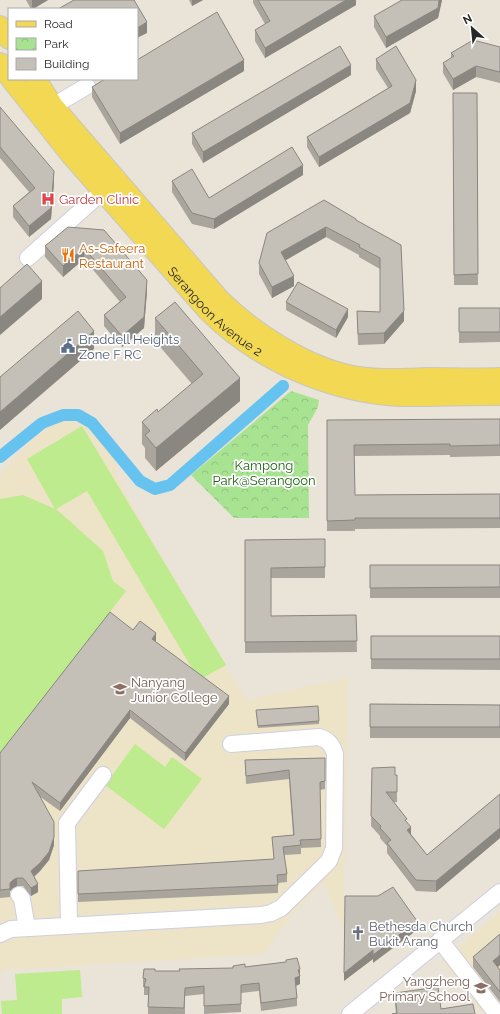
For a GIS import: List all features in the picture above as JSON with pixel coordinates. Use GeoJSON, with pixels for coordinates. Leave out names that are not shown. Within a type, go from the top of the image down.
{"type":"FeatureCollection","features":[{"type":"Feature","properties":{"kind":"main road"},"geometry":{"type":"LineString","coordinates":[[0,26],[8,38]]}},
{"type":"Feature","properties":{"kind":"main road"},"geometry":{"type":"LineString","coordinates":[[0,63],[8,75]]}},
{"type":"Feature","properties":{"kind":"main road","name":"Serangoon Avenue 2"},"geometry":{"type":"LineString","coordinates":[[12,80],[46,110],[110,185],[208,311],[223,326],[240,339],[279,363],[320,380],[342,387],[379,394],[413,396],[500,394]]}},
{"type":"Feature","properties":{"kind":"main road","name":"Serangoon Avenue 2"},"geometry":{"type":"LineString","coordinates":[[36,80],[46,110]]}},
{"type":"Feature","properties":{"kind":"main road","name":"Serangoon Avenue 2"},"geometry":{"type":"LineString","coordinates":[[110,185],[220,300],[242,320],[283,348],[325,368],[348,375],[362,377],[377,379],[500,378]]}},
{"type":"Feature","properties":{"kind":"street"},"geometry":{"type":"LineString","coordinates":[[46,110],[87,86]]}},
{"type":"Feature","properties":{"kind":"street"},"geometry":{"type":"LineString","coordinates":[[28,258],[110,185]]}},
{"type":"Feature","properties":{"kind":"street"},"geometry":{"type":"LineString","coordinates":[[0,934],[11,929],[271,913],[281,908],[329,861],[334,848],[335,754],[332,745],[319,737],[231,744]]}},
{"type":"Feature","properties":{"kind":"street"},"geometry":{"type":"LineString","coordinates":[[70,925],[66,823],[103,776]]}},
{"type":"Feature","properties":{"kind":"street"},"geometry":{"type":"LineString","coordinates":[[350,1014],[500,892]]}},
{"type":"Feature","properties":{"kind":"street"},"geometry":{"type":"LineString","coordinates":[[19,895],[22,899],[27,928]]}},
{"type":"Feature","properties":{"kind":"street"},"geometry":{"type":"LineString","coordinates":[[440,940],[497,1014]]}},
{"type":"Feature","properties":{"kind":"shaded area","name":"Nanyang Junior College"},"geometry":{"type":"Polygon","coordinates":[[[66,420],[74,420],[94,432],[114,455],[117,475],[132,506],[246,700],[348,678],[343,928],[323,882],[292,914],[264,954],[3,970],[0,978],[0,474],[41,432],[66,420]]]}},
{"type":"Feature","properties":{"kind":"shaded area","name":"Yangzheng Primary School"},"geometry":{"type":"Polygon","coordinates":[[[500,912],[500,1014],[484,1014],[442,962],[500,912]]]}},
{"type":"Feature","properties":{"kind":"green space","name":"Kampong Park@Serangoon"},"geometry":{"type":"Polygon","coordinates":[[[291,391],[319,400],[318,407],[308,425],[309,518],[234,518],[191,475],[291,391]]]}},
{"type":"Feature","properties":{"kind":"green space"},"geometry":{"type":"Polygon","coordinates":[[[82,426],[226,665],[199,680],[87,491],[56,509],[103,551],[113,581],[126,591],[0,754],[0,499],[23,495],[55,509],[27,459],[82,426]]]}},
{"type":"Feature","properties":{"kind":"green space"},"geometry":{"type":"Polygon","coordinates":[[[135,744],[165,767],[172,757],[202,779],[164,829],[105,785],[135,744]]]}},
{"type":"Feature","properties":{"kind":"green space"},"geometry":{"type":"Polygon","coordinates":[[[80,970],[82,997],[62,999],[62,1014],[2,1014],[1,1001],[17,1000],[15,974],[80,970]]]}},
{"type":"Feature","properties":{"kind":"building"},"geometry":{"type":"Polygon","coordinates":[[[74,0],[134,0],[147,22],[138,27],[138,8],[60,8],[74,0]]]}},
{"type":"Feature","properties":{"kind":"building"},"geometry":{"type":"Polygon","coordinates":[[[258,0],[346,0],[265,48],[255,30],[270,21],[258,0]]]}},
{"type":"Feature","properties":{"kind":"building"},"geometry":{"type":"Polygon","coordinates":[[[402,0],[439,0],[438,8],[386,37],[374,16],[402,0]]]}},
{"type":"Feature","properties":{"kind":"building"},"geometry":{"type":"Polygon","coordinates":[[[217,12],[244,60],[120,133],[92,87],[103,80],[138,80],[138,59],[217,12]]]}},
{"type":"Feature","properties":{"kind":"building"},"geometry":{"type":"Polygon","coordinates":[[[473,40],[500,47],[500,72],[476,66],[453,79],[443,63],[454,56],[451,53],[473,40]]]}},
{"type":"Feature","properties":{"kind":"building"},"geometry":{"type":"Polygon","coordinates":[[[340,46],[351,65],[203,152],[192,133],[340,46]]]}},
{"type":"Feature","properties":{"kind":"building"},"geometry":{"type":"Polygon","coordinates":[[[396,46],[416,80],[410,103],[319,157],[307,137],[392,86],[376,59],[396,46]]]}},
{"type":"Feature","properties":{"kind":"building"},"geometry":{"type":"Polygon","coordinates":[[[453,93],[477,93],[478,274],[454,275],[453,93]]]}},
{"type":"Feature","properties":{"kind":"building"},"geometry":{"type":"Polygon","coordinates":[[[0,107],[54,171],[51,208],[29,226],[13,206],[35,188],[0,147],[0,107]]]}},
{"type":"Feature","properties":{"kind":"building"},"geometry":{"type":"Polygon","coordinates":[[[292,147],[303,165],[214,219],[192,213],[172,181],[192,169],[209,198],[292,147]]]}},
{"type":"Feature","properties":{"kind":"building"},"geometry":{"type":"Polygon","coordinates":[[[324,200],[401,245],[404,311],[384,333],[358,334],[357,311],[380,312],[380,258],[359,247],[360,245],[326,227],[281,252],[294,276],[272,287],[259,263],[267,233],[324,200]]]}},
{"type":"Feature","properties":{"kind":"building"},"geometry":{"type":"Polygon","coordinates":[[[68,227],[104,230],[147,280],[144,317],[122,336],[104,315],[126,297],[84,248],[63,266],[45,246],[68,227]]]}},
{"type":"Feature","properties":{"kind":"building"},"geometry":{"type":"Polygon","coordinates":[[[27,264],[42,281],[0,317],[0,288],[27,264]]]}},
{"type":"Feature","properties":{"kind":"building"},"geometry":{"type":"Polygon","coordinates":[[[298,282],[348,309],[336,330],[286,302],[298,282]]]}},
{"type":"Feature","properties":{"kind":"building"},"geometry":{"type":"Polygon","coordinates":[[[175,302],[240,378],[156,448],[145,435],[150,431],[142,422],[157,409],[158,412],[203,374],[155,318],[175,302]]]}},
{"type":"Feature","properties":{"kind":"building"},"geometry":{"type":"Polygon","coordinates":[[[459,308],[500,308],[500,332],[459,332],[459,308]]]}},
{"type":"Feature","properties":{"kind":"building"},"geometry":{"type":"Polygon","coordinates":[[[78,311],[94,331],[0,412],[0,377],[78,311]]]}},
{"type":"Feature","properties":{"kind":"building"},"geometry":{"type":"Polygon","coordinates":[[[500,419],[500,445],[354,445],[355,495],[500,494],[500,518],[355,518],[355,520],[327,521],[327,420],[500,419]]]}},
{"type":"Feature","properties":{"kind":"building"},"geometry":{"type":"Polygon","coordinates":[[[325,539],[325,567],[271,568],[271,616],[356,615],[357,641],[245,642],[245,540],[325,539]]]}},
{"type":"Feature","properties":{"kind":"building"},"geometry":{"type":"Polygon","coordinates":[[[370,565],[500,565],[500,587],[370,588],[370,565]]]}},
{"type":"Feature","properties":{"kind":"building"},"geometry":{"type":"Polygon","coordinates":[[[110,612],[133,630],[140,621],[156,633],[152,639],[229,696],[185,753],[130,710],[60,803],[32,782],[54,822],[54,837],[49,852],[31,871],[38,884],[31,888],[23,878],[17,878],[10,883],[10,889],[0,890],[0,753],[110,612]]]}},
{"type":"Feature","properties":{"kind":"building"},"geometry":{"type":"Polygon","coordinates":[[[371,636],[500,636],[500,659],[371,659],[371,636]]]}},
{"type":"Feature","properties":{"kind":"building"},"geometry":{"type":"Polygon","coordinates":[[[370,704],[500,705],[500,727],[370,727],[370,704]]]}},
{"type":"Feature","properties":{"kind":"building"},"geometry":{"type":"Polygon","coordinates":[[[318,706],[319,721],[258,726],[256,710],[318,706]]]}},
{"type":"Feature","properties":{"kind":"building"},"geometry":{"type":"Polygon","coordinates":[[[325,758],[325,781],[320,782],[321,839],[300,840],[301,845],[283,847],[287,874],[277,875],[278,885],[78,894],[78,871],[274,859],[272,837],[294,835],[289,770],[246,776],[245,760],[325,758]]]}},
{"type":"Feature","properties":{"kind":"building"},"geometry":{"type":"Polygon","coordinates":[[[395,767],[395,775],[397,775],[397,792],[386,792],[407,819],[405,820],[411,827],[407,830],[427,855],[500,794],[500,828],[436,881],[416,880],[387,843],[391,840],[380,828],[381,826],[371,816],[372,768],[395,767]]]}},
{"type":"Feature","properties":{"kind":"building"},"geometry":{"type":"Polygon","coordinates":[[[393,887],[417,921],[373,955],[373,950],[344,973],[345,896],[378,896],[393,887]]]}},
{"type":"Feature","properties":{"kind":"building"},"geometry":{"type":"Polygon","coordinates":[[[500,934],[500,955],[493,961],[500,970],[500,992],[473,957],[500,934]]]}},
{"type":"Feature","properties":{"kind":"building"},"geometry":{"type":"Polygon","coordinates":[[[297,958],[300,976],[295,978],[297,998],[261,1003],[259,983],[241,985],[241,1004],[204,1006],[204,986],[185,988],[184,1008],[148,1007],[149,987],[144,987],[146,979],[143,978],[144,969],[155,969],[155,971],[180,971],[179,969],[233,968],[233,966],[245,964],[245,967],[286,962],[286,960],[297,958]]]}},
{"type":"Feature","properties":{"kind":"building"},"geometry":{"type":"Polygon","coordinates":[[[438,987],[441,1009],[473,1004],[475,1014],[392,1014],[397,1013],[395,993],[438,987]]]}},
{"type":"Feature","properties":{"kind":"waterway"},"geometry":{"type":"LineString","coordinates":[[0,457],[42,423],[63,415],[78,415],[92,423],[140,481],[155,489],[170,485],[283,386]]}},
{"type":"Feature","properties":{"kind":"place","name":"Garden Clinic"},"geometry":{"type":"Point","coordinates":[48,199]}},
{"type":"Feature","properties":{"kind":"place","name":"As-Safeera Restaurant"},"geometry":{"type":"Point","coordinates":[68,255]}},
{"type":"Feature","properties":{"kind":"place","name":"Braddell Heights Zone F RC"},"geometry":{"type":"Point","coordinates":[68,346]}},
{"type":"Feature","properties":{"kind":"place","name":"Nanyang Junior College"},"geometry":{"type":"Point","coordinates":[120,689]}},
{"type":"Feature","properties":{"kind":"place","name":"Bethesda Church Bukit Arang"},"geometry":{"type":"Point","coordinates":[358,933]}},
{"type":"Feature","properties":{"kind":"place","name":"Yangzheng Primary School"},"geometry":{"type":"Point","coordinates":[481,988]}}]}
